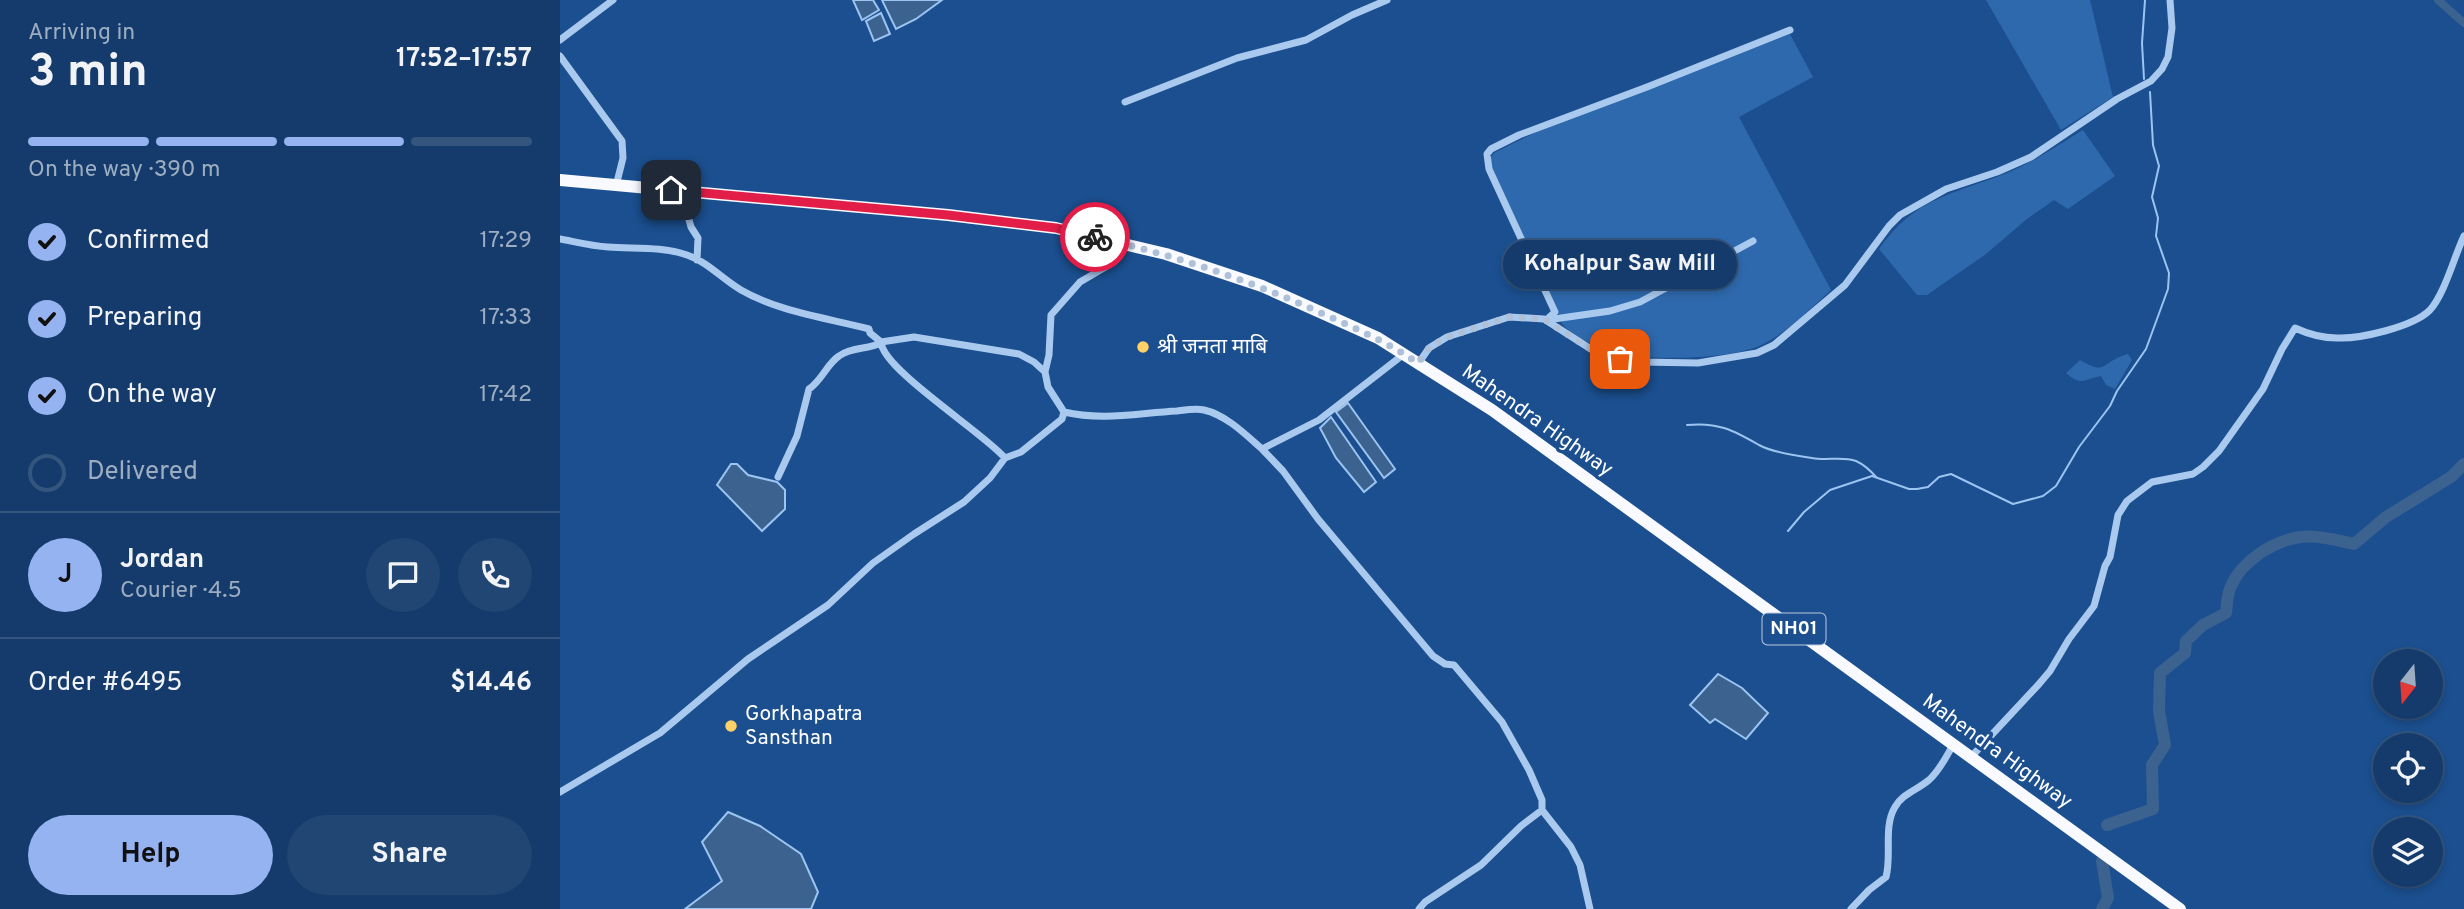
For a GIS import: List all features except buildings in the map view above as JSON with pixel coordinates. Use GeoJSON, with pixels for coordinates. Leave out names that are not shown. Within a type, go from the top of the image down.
{"type":"FeatureCollection","features":[{"type":"Feature","properties":{"kind":"highway","name":"Mahendra Highway"},"geometry":{"type":"LineString","coordinates":[[560,180],[948,215],[1056,228],[1166,254],[1262,286],[1378,338],[1492,410],[2180,909]]}},
{"type":"Feature","properties":{"kind":"street"},"geometry":{"type":"LineString","coordinates":[[560,40],[612,0]]}},
{"type":"Feature","properties":{"kind":"street"},"geometry":{"type":"LineString","coordinates":[[1125,102],[1237,58],[1306,40],[1387,0]]}},
{"type":"Feature","properties":{"kind":"street"},"geometry":{"type":"LineString","coordinates":[[1546,320],[1597,353],[1641,362],[1698,363],[1757,353],[1774,345],[1845,285],[1900,215],[1946,190],[2031,157],[2151,81],[2168,57],[2172,28],[2170,0]]}},
{"type":"Feature","properties":{"kind":"street"},"geometry":{"type":"LineString","coordinates":[[1546,320],[1555,312],[1489,169],[1487,154],[1491,149],[1519,135],[1790,30]]}},
{"type":"Feature","properties":{"kind":"street"},"geometry":{"type":"LineString","coordinates":[[560,56],[622,141],[623,158],[616,186]]}},
{"type":"Feature","properties":{"kind":"street"},"geometry":{"type":"LineString","coordinates":[[671,190],[683,200],[691,227],[698,238],[697,260]]}},
{"type":"Feature","properties":{"kind":"street"},"geometry":{"type":"LineString","coordinates":[[1971,757],[2050,671],[2068,639],[2094,606],[2100,580],[2110,557],[2119,515],[2127,501],[2152,482],[2193,474],[2203,467],[2218,451],[2263,389],[2295,328],[2312,335],[2339,338],[2396,327],[2421,317],[2438,299],[2464,236]]}},
{"type":"Feature","properties":{"kind":"street"},"geometry":{"type":"LineString","coordinates":[[560,239],[610,247],[625,246],[673,252],[697,260],[759,299],[869,328],[870,333],[881,342]]}},
{"type":"Feature","properties":{"kind":"street"},"geometry":{"type":"LineString","coordinates":[[1418,363],[1429,348],[1447,337],[1509,317],[1546,320],[1610,312],[1640,302],[1753,241]]}},
{"type":"Feature","properties":{"kind":"street"},"geometry":{"type":"LineString","coordinates":[[1123,244],[1114,262],[1080,282],[1051,314],[1049,355],[1045,372],[1048,387],[1064,412],[1089,417],[1114,417],[1144,412],[1202,409],[1223,417],[1262,449],[1283,471],[1318,519],[1416,638],[1433,656],[1445,664],[1454,665],[1502,722],[1529,770],[1542,800],[1542,810],[1571,847],[1580,865],[1590,909]]}},
{"type":"Feature","properties":{"kind":"street"},"geometry":{"type":"LineString","coordinates":[[778,477],[797,436],[809,388],[816,384],[839,356],[855,348],[914,337],[1019,354],[1045,372]]}},
{"type":"Feature","properties":{"kind":"street"},"geometry":{"type":"LineString","coordinates":[[881,342],[881,348],[891,361],[979,433],[1005,458]]}},
{"type":"Feature","properties":{"kind":"street"},"geometry":{"type":"LineString","coordinates":[[1262,449],[1319,420],[1404,354]]}},
{"type":"Feature","properties":{"kind":"street"},"geometry":{"type":"LineString","coordinates":[[560,792],[660,733],[748,659],[828,605],[873,563],[964,502],[990,478],[1005,458],[1021,452],[1062,419],[1064,412]]}},
{"type":"Feature","properties":{"kind":"street"},"geometry":{"type":"LineString","coordinates":[[1851,909],[1886,877],[1890,819],[1894,808],[1902,797],[1930,779],[1954,745]]}},
{"type":"Feature","properties":{"kind":"street"},"geometry":{"type":"LineString","coordinates":[[1419,909],[1425,902],[1481,864],[1542,810]]}},
{"type":"Feature","properties":{"kind":"shaded area"},"geometry":{"type":"Polygon","coordinates":[[[853,0],[873,0],[879,10],[862,20],[853,0]]]}},
{"type":"Feature","properties":{"kind":"shaded area"},"geometry":{"type":"Polygon","coordinates":[[[882,0],[942,0],[916,19],[896,29],[882,0]]]}},
{"type":"Feature","properties":{"kind":"shaded area"},"geometry":{"type":"Polygon","coordinates":[[[1986,0],[2090,0],[2113,97],[2061,130],[1986,0]]]}},
{"type":"Feature","properties":{"kind":"shaded area"},"geometry":{"type":"Polygon","coordinates":[[[881,13],[890,34],[874,41],[866,21],[881,13]]]}},
{"type":"Feature","properties":{"kind":"shaded area"},"geometry":{"type":"Polygon","coordinates":[[[1790,34],[1813,77],[1739,117],[1831,290],[1779,335],[1759,346],[1727,354],[1685,358],[1625,355],[1605,350],[1572,333],[1562,324],[1558,310],[1492,170],[1490,158],[1494,153],[1538,131],[1790,34]]]}},
{"type":"Feature","properties":{"kind":"shaded area"},"geometry":{"type":"Polygon","coordinates":[[[2083,130],[2115,176],[2068,209],[2054,200],[1986,254],[1927,295],[1917,295],[1879,249],[1892,232],[1921,208],[1952,193],[2017,169],[2083,130]]]}},
{"type":"Feature","properties":{"kind":"shaded area"},"geometry":{"type":"Polygon","coordinates":[[[2128,354],[2132,360],[2115,389],[2106,385],[2101,376],[2080,381],[2066,373],[2080,360],[2100,367],[2128,354]]]}},
{"type":"Feature","properties":{"kind":"shaded area"},"geometry":{"type":"Polygon","coordinates":[[[1348,403],[1395,469],[1384,478],[1336,412],[1348,403]]]}},
{"type":"Feature","properties":{"kind":"shaded area"},"geometry":{"type":"Polygon","coordinates":[[[1331,417],[1376,482],[1364,492],[1336,458],[1320,428],[1331,417]]]}},
{"type":"Feature","properties":{"kind":"shaded area"},"geometry":{"type":"Polygon","coordinates":[[[731,464],[737,464],[748,475],[777,482],[785,490],[785,509],[762,531],[717,485],[731,464]]]}},
{"type":"Feature","properties":{"kind":"shaded area"},"geometry":{"type":"Polygon","coordinates":[[[1718,674],[1742,688],[1768,713],[1746,739],[1715,719],[1710,723],[1690,705],[1718,674]]]}},
{"type":"Feature","properties":{"kind":"shaded area"},"geometry":{"type":"Polygon","coordinates":[[[728,812],[760,826],[801,854],[818,892],[811,909],[685,909],[722,881],[702,842],[728,812]]]}},
{"type":"Feature","properties":{"kind":"waterway"},"geometry":{"type":"LineString","coordinates":[[2144,79],[2142,43],[2145,0]]}},
{"type":"Feature","properties":{"kind":"waterway"},"geometry":{"type":"LineString","coordinates":[[2438,0],[2464,23]]}},
{"type":"Feature","properties":{"kind":"waterway"},"geometry":{"type":"LineString","coordinates":[[1788,531],[1804,512],[1830,490],[1872,476],[1909,489],[1917,489],[1928,487],[1939,477],[1951,474],[2013,504],[2043,496],[2056,486],[2079,447],[2110,406],[2146,349],[2168,289],[2169,273],[2156,236],[2158,218],[2152,197],[2159,166],[2153,145],[2150,92]]}},
{"type":"Feature","properties":{"kind":"waterway"},"geometry":{"type":"LineString","coordinates":[[1687,425],[1725,428],[1764,447],[1785,453],[1818,459],[1856,461],[1868,468],[1877,478]]}},
{"type":"Feature","properties":{"kind":"waterway"},"geometry":{"type":"LineString","coordinates":[[2107,825],[2153,809],[2152,765],[2165,745],[2159,711],[2160,673],[2185,653],[2186,641],[2203,625],[2226,613],[2230,589],[2243,568],[2269,548],[2290,539],[2327,538],[2354,544],[2386,517],[2451,477],[2464,464]]}},
{"type":"Feature","properties":{"kind":"waterway"},"geometry":{"type":"LineString","coordinates":[[2102,861],[2108,898],[2102,909]]}},
{"type":"Feature","properties":{"kind":"way so far"},"geometry":{"type":"LineString","coordinates":[[1095,237],[1166,254],[1262,286],[1378,338],[1418,363],[1429,348],[1447,337],[1509,317],[1544,319],[1597,353],[1620,359]]}},
{"type":"Feature","properties":{"kind":"place","name":"श्री जनता माबि"},"geometry":{"type":"Point","coordinates":[1143,347]}},
{"type":"Feature","properties":{"kind":"place","name":"Kohalpur Saw Mill"},"geometry":{"type":"Point","coordinates":[1620,359]}},
{"type":"Feature","properties":{"kind":"place","name":"Gorkhapatra Sansthan"},"geometry":{"type":"Point","coordinates":[731,726]}},
{"type":"Feature","properties":{"kind":"route"},"geometry":{"type":"LineString","coordinates":[[671,190],[948,215],[1056,228],[1095,237]]}}]}
